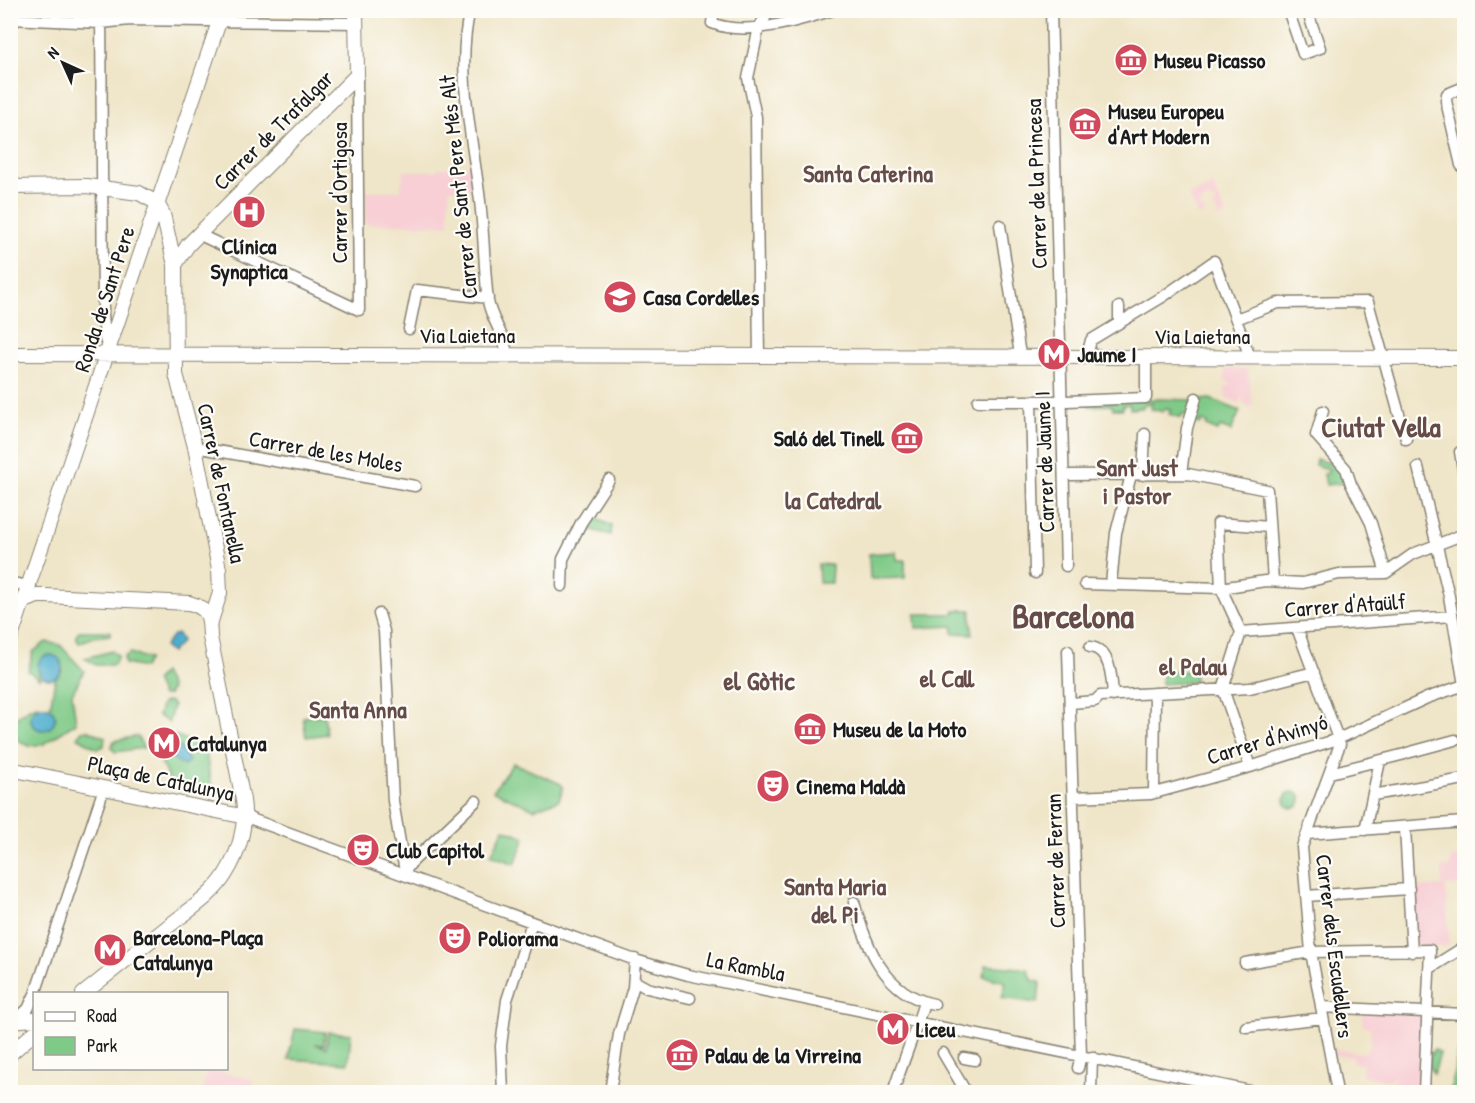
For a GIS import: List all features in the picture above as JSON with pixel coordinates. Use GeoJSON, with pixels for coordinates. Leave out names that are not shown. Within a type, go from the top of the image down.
{"type":"FeatureCollection","features":[{"type":"Feature","properties":{"kind":"main road","name":"Ronda de Sant Pere"},"geometry":{"type":"LineString","coordinates":[[31,594],[157,203],[221,16]]}},
{"type":"Feature","properties":{"kind":"main road","name":"Carrer de Trafalgar"},"geometry":{"type":"LineString","coordinates":[[175,265],[181,253],[198,234],[357,75],[356,17]]}},
{"type":"Feature","properties":{"kind":"main road"},"geometry":{"type":"LineString","coordinates":[[10,187],[101,187],[139,194],[157,203]]}},
{"type":"Feature","properties":{"kind":"main road","name":"Carrer de Fontanella"},"geometry":{"type":"LineString","coordinates":[[157,203],[163,214],[175,265],[174,354],[176,374],[195,447],[221,582],[211,621]]}},
{"type":"Feature","properties":{"kind":"main road","name":"Via Laietana"},"geometry":{"type":"LineString","coordinates":[[10,354],[109,352],[507,356],[1464,358]]}},
{"type":"Feature","properties":{"kind":"main road"},"geometry":{"type":"LineString","coordinates":[[10,640],[14,618],[31,594],[189,603],[202,609],[211,621]]}},
{"type":"Feature","properties":{"kind":"main road","name":"Plaça de Catalunya"},"geometry":{"type":"LineString","coordinates":[[10,769],[246,818],[210,637],[211,621]]}},
{"type":"Feature","properties":{"kind":"main road"},"geometry":{"type":"LineString","coordinates":[[84,992],[212,891],[224,877],[235,857],[246,818]]}},
{"type":"Feature","properties":{"kind":"main road"},"geometry":{"type":"LineString","coordinates":[[12,1021],[33,1019]]}},
{"type":"Feature","properties":{"kind":"main road"},"geometry":{"type":"LineString","coordinates":[[10,1054],[33,1034]]}},
{"type":"Feature","properties":{"kind":"street"},"geometry":{"type":"LineString","coordinates":[[101,10],[103,315],[105,339],[109,352]]}},
{"type":"Feature","properties":{"kind":"street","name":"Carrer de Sant Pere Més Alt"},"geometry":{"type":"LineString","coordinates":[[470,10],[465,31],[466,78],[488,298],[507,356]]}},
{"type":"Feature","properties":{"kind":"street"},"geometry":{"type":"LineString","coordinates":[[714,10],[712,23],[737,30],[833,10]]}},
{"type":"Feature","properties":{"kind":"street"},"geometry":{"type":"LineString","coordinates":[[759,357],[756,117],[748,78],[759,27],[770,10]]}},
{"type":"Feature","properties":{"kind":"street","name":"Carrer de la Princesa"},"geometry":{"type":"LineString","coordinates":[[1051,10],[1060,356]]}},
{"type":"Feature","properties":{"kind":"street"},"geometry":{"type":"LineString","coordinates":[[1288,10],[1303,54],[1320,48],[1307,10]]}},
{"type":"Feature","properties":{"kind":"street"},"geometry":{"type":"LineString","coordinates":[[10,19],[101,23],[221,16],[356,17]]}},
{"type":"Feature","properties":{"kind":"street","name":"Carrer d'Ortigosa"},"geometry":{"type":"LineString","coordinates":[[198,234],[359,310],[357,75]]}},
{"type":"Feature","properties":{"kind":"street"},"geometry":{"type":"LineString","coordinates":[[1464,87],[1447,94],[1446,101],[1461,165],[1464,169]]}},
{"type":"Feature","properties":{"kind":"street"},"geometry":{"type":"LineString","coordinates":[[1000,225],[1020,356]]}},
{"type":"Feature","properties":{"kind":"street"},"geometry":{"type":"LineString","coordinates":[[1087,356],[1091,340],[1164,296],[1214,261],[1250,357]]}},
{"type":"Feature","properties":{"kind":"street"},"geometry":{"type":"LineString","coordinates":[[409,329],[417,290],[488,298]]}},
{"type":"Feature","properties":{"kind":"street"},"geometry":{"type":"LineString","coordinates":[[1236,319],[1278,303],[1368,303],[1406,438]]}},
{"type":"Feature","properties":{"kind":"street"},"geometry":{"type":"LineString","coordinates":[[1119,307],[1119,322]]}},
{"type":"Feature","properties":{"kind":"street","name":"Carrer de Jaume I"},"geometry":{"type":"LineString","coordinates":[[1060,356],[1066,566]]}},
{"type":"Feature","properties":{"kind":"street"},"geometry":{"type":"LineString","coordinates":[[978,401],[1146,398],[1146,357]]}},
{"type":"Feature","properties":{"kind":"street"},"geometry":{"type":"LineString","coordinates":[[1181,474],[1187,428],[1196,398]]}},
{"type":"Feature","properties":{"kind":"street"},"geometry":{"type":"LineString","coordinates":[[1031,401],[1035,573]]}},
{"type":"Feature","properties":{"kind":"street"},"geometry":{"type":"LineString","coordinates":[[1323,411],[1315,432],[1346,469],[1350,484],[1371,523],[1386,573]]}},
{"type":"Feature","properties":{"kind":"street"},"geometry":{"type":"LineString","coordinates":[[1143,475],[1145,434]]}},
{"type":"Feature","properties":{"kind":"street","name":"Carrer de les Moles"},"geometry":{"type":"LineString","coordinates":[[195,447],[415,486]]}},
{"type":"Feature","properties":{"kind":"street"},"geometry":{"type":"LineString","coordinates":[[1462,451],[1464,475]]}},
{"type":"Feature","properties":{"kind":"street"},"geometry":{"type":"LineString","coordinates":[[1418,467],[1438,543],[1464,685]]}},
{"type":"Feature","properties":{"kind":"street"},"geometry":{"type":"LineString","coordinates":[[1070,475],[1181,474],[1267,490],[1269,581]]}},
{"type":"Feature","properties":{"kind":"street"},"geometry":{"type":"LineString","coordinates":[[1110,584],[1116,533],[1131,475]]}},
{"type":"Feature","properties":{"kind":"street"},"geometry":{"type":"LineString","coordinates":[[562,586],[563,559],[573,537],[609,480]]}},
{"type":"Feature","properties":{"kind":"street"},"geometry":{"type":"LineString","coordinates":[[1250,767],[1223,689],[1241,632],[1221,588],[1218,523],[1269,527]]}},
{"type":"Feature","properties":{"kind":"street"},"geometry":{"type":"LineString","coordinates":[[1085,584],[1221,588],[1269,581],[1303,583],[1339,574],[1386,573],[1413,554],[1464,534]]}},
{"type":"Feature","properties":{"kind":"street"},"geometry":{"type":"LineString","coordinates":[[10,583],[31,594]]}},
{"type":"Feature","properties":{"kind":"street"},"geometry":{"type":"LineString","coordinates":[[10,600],[31,594]]}},
{"type":"Feature","properties":{"kind":"street"},"geometry":{"type":"LineString","coordinates":[[379,614],[384,631],[393,801],[405,871]]}},
{"type":"Feature","properties":{"kind":"street","name":"Carrer d'Ataülf"},"geometry":{"type":"LineString","coordinates":[[1241,632],[1358,626],[1452,616]]}},
{"type":"Feature","properties":{"kind":"street"},"geometry":{"type":"LineString","coordinates":[[1297,628],[1338,739]]}},
{"type":"Feature","properties":{"kind":"street"},"geometry":{"type":"LineString","coordinates":[[1090,647],[1101,652],[1111,670],[1113,696]]}},
{"type":"Feature","properties":{"kind":"street","name":"Carrer de Ferran"},"geometry":{"type":"LineString","coordinates":[[1068,651],[1086,1056],[1078,1068]]}},
{"type":"Feature","properties":{"kind":"street"},"geometry":{"type":"LineString","coordinates":[[1071,703],[1113,696],[1250,688],[1314,672]]}},
{"type":"Feature","properties":{"kind":"street","name":"Carrer d'Avinyó"},"geometry":{"type":"LineString","coordinates":[[1073,797],[1154,793],[1250,767],[1338,739],[1427,698],[1464,685]]}},
{"type":"Feature","properties":{"kind":"street"},"geometry":{"type":"LineString","coordinates":[[1154,793],[1155,693]]}},
{"type":"Feature","properties":{"kind":"street"},"geometry":{"type":"LineString","coordinates":[[1330,773],[1461,738]]}},
{"type":"Feature","properties":{"kind":"street","name":"Carrer dels Escudellers"},"geometry":{"type":"LineString","coordinates":[[1337,1092],[1311,952],[1302,847],[1340,744],[1338,739]]}},
{"type":"Feature","properties":{"kind":"street"},"geometry":{"type":"LineString","coordinates":[[1365,830],[1380,761]]}},
{"type":"Feature","properties":{"kind":"street"},"geometry":{"type":"LineString","coordinates":[[1373,795],[1464,779]]}},
{"type":"Feature","properties":{"kind":"street"},"geometry":{"type":"LineString","coordinates":[[36,992],[104,788]]}},
{"type":"Feature","properties":{"kind":"street"},"geometry":{"type":"LineString","coordinates":[[405,871],[476,801]]}},
{"type":"Feature","properties":{"kind":"street","name":"La Rambla"},"geometry":{"type":"LineString","coordinates":[[246,818],[405,871],[635,960],[688,975],[919,1019],[1086,1056],[1205,1087],[1255,1092]]}},
{"type":"Feature","properties":{"kind":"street"},"geometry":{"type":"LineString","coordinates":[[1307,834],[1464,822]]}},
{"type":"Feature","properties":{"kind":"street"},"geometry":{"type":"LineString","coordinates":[[1405,828],[1412,951]]}},
{"type":"Feature","properties":{"kind":"street"},"geometry":{"type":"LineString","coordinates":[[1306,896],[1409,889]]}},
{"type":"Feature","properties":{"kind":"street"},"geometry":{"type":"LineString","coordinates":[[854,902],[866,943],[874,959],[900,989],[925,1002],[908,1043],[893,1092]]}},
{"type":"Feature","properties":{"kind":"street"},"geometry":{"type":"LineString","coordinates":[[503,1092],[503,1032],[507,1000],[532,922]]}},
{"type":"Feature","properties":{"kind":"street"},"geometry":{"type":"LineString","coordinates":[[1429,969],[1464,947]]}},
{"type":"Feature","properties":{"kind":"street"},"geometry":{"type":"LineString","coordinates":[[1245,963],[1311,952],[1430,950],[1424,1092]]}},
{"type":"Feature","properties":{"kind":"street"},"geometry":{"type":"LineString","coordinates":[[610,1092],[619,1034],[634,981],[635,960]]}},
{"type":"Feature","properties":{"kind":"street","name":"La Rambla"},"geometry":{"type":"LineString","coordinates":[[634,981],[648,988],[690,998]]}},
{"type":"Feature","properties":{"kind":"street"},"geometry":{"type":"LineString","coordinates":[[12,1021],[28,1009],[33,999]]}},
{"type":"Feature","properties":{"kind":"street"},"geometry":{"type":"LineString","coordinates":[[1321,1006],[1464,1014]]}},
{"type":"Feature","properties":{"kind":"street"},"geometry":{"type":"LineString","coordinates":[[1246,1027],[1323,1018]]}},
{"type":"Feature","properties":{"kind":"street"},"geometry":{"type":"LineString","coordinates":[[943,1053],[966,1092]]}},
{"type":"Feature","properties":{"kind":"street"},"geometry":{"type":"LineString","coordinates":[[1086,1056],[1089,1086]]}},
{"type":"Feature","properties":{"kind":"shaded area"},"geometry":{"type":"Polygon","coordinates":[[[471,166],[474,189],[449,189],[449,225],[366,224],[366,191],[400,191],[404,171],[437,171],[438,168],[471,166]]]}},
{"type":"Feature","properties":{"kind":"shaded area"},"geometry":{"type":"Polygon","coordinates":[[[1213,185],[1226,214],[1217,219],[1217,213],[1212,205],[1216,204],[1215,200],[1210,201],[1209,198],[1202,201],[1203,204],[1199,206],[1200,210],[1204,208],[1205,214],[1198,217],[1189,195],[1213,185]]]}},
{"type":"Feature","properties":{"kind":"shaded area"},"geometry":{"type":"Polygon","coordinates":[[[1225,369],[1247,369],[1253,405],[1250,407],[1243,404],[1244,399],[1241,398],[1239,403],[1225,397],[1225,387],[1230,386],[1230,382],[1225,382],[1225,369]]]}},
{"type":"Feature","properties":{"kind":"shaded area"},"geometry":{"type":"Polygon","coordinates":[[[1464,856],[1464,885],[1446,886],[1449,946],[1416,949],[1412,888],[1442,886],[1442,867],[1451,866],[1450,858],[1464,856]]]}},
{"type":"Feature","properties":{"kind":"shaded area"},"geometry":{"type":"Polygon","coordinates":[[[1363,1010],[1425,1016],[1419,1092],[1391,1092],[1395,1077],[1389,1080],[1362,1076],[1363,1064],[1353,1063],[1354,1057],[1333,1055],[1331,1049],[1366,1053],[1367,1048],[1370,1048],[1371,1029],[1362,1024],[1363,1010]]]}},
{"type":"Feature","properties":{"kind":"shaded area"},"geometry":{"type":"Polygon","coordinates":[[[208,1070],[212,1070],[254,1080],[251,1089],[280,1092],[202,1092],[208,1070]]]}},
{"type":"Feature","properties":{"kind":"green space"},"geometry":{"type":"Polygon","coordinates":[[[1210,399],[1240,411],[1231,431],[1220,427],[1218,431],[1206,426],[1207,423],[1202,421],[1200,424],[1191,421],[1199,400],[1210,399]]]}},
{"type":"Feature","properties":{"kind":"green space"},"geometry":{"type":"Polygon","coordinates":[[[1192,400],[1189,416],[1182,414],[1181,418],[1169,414],[1171,410],[1165,408],[1163,412],[1151,409],[1152,403],[1145,404],[1142,408],[1130,409],[1130,404],[1123,405],[1123,409],[1113,409],[1112,405],[1089,406],[1089,402],[1192,400]]]}},
{"type":"Feature","properties":{"kind":"green space"},"geometry":{"type":"Polygon","coordinates":[[[1316,459],[1328,463],[1331,459],[1343,471],[1343,483],[1326,485],[1324,474],[1328,473],[1329,469],[1315,465],[1316,459]]]}},
{"type":"Feature","properties":{"kind":"green space"},"geometry":{"type":"Polygon","coordinates":[[[594,518],[612,526],[611,535],[588,529],[594,518]]]}},
{"type":"Feature","properties":{"kind":"green space"},"geometry":{"type":"Polygon","coordinates":[[[896,552],[897,560],[905,560],[905,578],[870,579],[869,554],[896,552]]]}},
{"type":"Feature","properties":{"kind":"green space"},"geometry":{"type":"Polygon","coordinates":[[[818,564],[832,565],[831,583],[819,583],[818,564]]]}},
{"type":"Feature","properties":{"kind":"green space"},"geometry":{"type":"Polygon","coordinates":[[[955,610],[971,610],[972,634],[953,633],[953,626],[916,628],[915,614],[954,614],[955,610]]]}},
{"type":"Feature","properties":{"kind":"green space"},"geometry":{"type":"Polygon","coordinates":[[[79,631],[110,631],[110,635],[93,637],[79,643],[76,636],[79,631]]]}},
{"type":"Feature","properties":{"kind":"green space"},"geometry":{"type":"Polygon","coordinates":[[[46,642],[60,645],[84,671],[72,694],[76,723],[44,744],[29,746],[20,741],[12,730],[16,718],[37,705],[31,719],[34,726],[40,730],[56,718],[50,708],[55,679],[62,671],[60,660],[51,655],[39,674],[40,679],[28,671],[33,652],[46,642]]]}},
{"type":"Feature","properties":{"kind":"green space"},"geometry":{"type":"Polygon","coordinates":[[[112,651],[118,656],[114,665],[96,665],[85,658],[112,651]]]}},
{"type":"Feature","properties":{"kind":"green space"},"geometry":{"type":"Polygon","coordinates":[[[130,653],[149,659],[144,668],[125,664],[124,657],[130,653]]]}},
{"type":"Feature","properties":{"kind":"green space"},"geometry":{"type":"Polygon","coordinates":[[[1194,671],[1195,682],[1162,684],[1162,672],[1194,671]]]}},
{"type":"Feature","properties":{"kind":"green space"},"geometry":{"type":"Polygon","coordinates":[[[163,673],[171,688],[168,695],[162,696],[155,681],[163,673]]]}},
{"type":"Feature","properties":{"kind":"green space"},"geometry":{"type":"Polygon","coordinates":[[[169,701],[173,706],[169,722],[158,716],[162,703],[169,701]]]}},
{"type":"Feature","properties":{"kind":"green space"},"geometry":{"type":"Polygon","coordinates":[[[324,715],[327,734],[306,737],[303,717],[324,715]]]}},
{"type":"Feature","properties":{"kind":"green space"},"geometry":{"type":"Polygon","coordinates":[[[87,730],[105,737],[104,746],[98,749],[77,737],[82,731],[87,730]]]}},
{"type":"Feature","properties":{"kind":"green space"},"geometry":{"type":"Polygon","coordinates":[[[175,735],[205,748],[212,788],[170,783],[157,753],[175,735]]]}},
{"type":"Feature","properties":{"kind":"green space"},"geometry":{"type":"Polygon","coordinates":[[[137,736],[144,748],[115,752],[111,747],[114,741],[137,736]]]}},
{"type":"Feature","properties":{"kind":"green space"},"geometry":{"type":"Polygon","coordinates":[[[513,763],[561,784],[563,788],[559,800],[534,809],[493,791],[513,763]]]}},
{"type":"Feature","properties":{"kind":"green space"},"geometry":{"type":"Polygon","coordinates":[[[1293,792],[1301,800],[1293,808],[1285,800],[1293,792]]]}},
{"type":"Feature","properties":{"kind":"green space"},"geometry":{"type":"Polygon","coordinates":[[[504,829],[525,837],[515,864],[491,855],[504,829]]]}},
{"type":"Feature","properties":{"kind":"green space"},"geometry":{"type":"Polygon","coordinates":[[[986,965],[1028,969],[1032,980],[1040,982],[1038,1003],[1002,998],[1006,982],[983,976],[986,965]]]}},
{"type":"Feature","properties":{"kind":"green space"},"geometry":{"type":"Polygon","coordinates":[[[295,1029],[325,1032],[324,1045],[315,1044],[326,1048],[328,1032],[351,1034],[348,1063],[288,1059],[295,1029]]]}},
{"type":"Feature","properties":{"kind":"green space"},"geometry":{"type":"Polygon","coordinates":[[[1434,1049],[1440,1053],[1434,1074],[1429,1062],[1434,1049]]]}},
{"type":"Feature","properties":{"kind":"green space"},"geometry":{"type":"Polygon","coordinates":[[[1458,1053],[1464,1054],[1464,1092],[1450,1092],[1458,1053]]]}},
{"type":"Feature","properties":{"kind":"water"},"geometry":{"type":"Polygon","coordinates":[[[178,634],[182,641],[171,653],[164,647],[173,635],[178,634]]]}},
{"type":"Feature","properties":{"kind":"water"},"geometry":{"type":"Polygon","coordinates":[[[50,655],[59,658],[62,667],[59,676],[50,679],[41,676],[38,667],[41,658],[50,655]]]}},
{"type":"Feature","properties":{"kind":"water"},"geometry":{"type":"Polygon","coordinates":[[[43,706],[52,709],[55,718],[52,727],[43,730],[34,727],[31,718],[34,709],[43,706]]]}},
{"type":"Feature","properties":{"kind":"water"},"geometry":{"type":"Polygon","coordinates":[[[179,746],[189,761],[184,766],[169,756],[179,746]]]}},
{"type":"Feature","properties":{"kind":"place","name":"Museu Picasso"},"geometry":{"type":"Point","coordinates":[1131,60]}},
{"type":"Feature","properties":{"kind":"place","name":"Museu Europeu d'Art Modern"},"geometry":{"type":"Point","coordinates":[1085,124]}},
{"type":"Feature","properties":{"kind":"place","name":"Clínica Synaptica"},"geometry":{"type":"Point","coordinates":[249,212]}},
{"type":"Feature","properties":{"kind":"place","name":"Casa Cordelles"},"geometry":{"type":"Point","coordinates":[620,297]}},
{"type":"Feature","properties":{"kind":"place","name":"Jaume I"},"geometry":{"type":"Point","coordinates":[1054,354]}},
{"type":"Feature","properties":{"kind":"place","name":"Saló del Tinell"},"geometry":{"type":"Point","coordinates":[907,438]}},
{"type":"Feature","properties":{"kind":"place","name":"Museu de la Moto"},"geometry":{"type":"Point","coordinates":[810,729]}},
{"type":"Feature","properties":{"kind":"place","name":"Catalunya"},"geometry":{"type":"Point","coordinates":[164,743]}},
{"type":"Feature","properties":{"kind":"place","name":"Cinema Maldà"},"geometry":{"type":"Point","coordinates":[773,786]}},
{"type":"Feature","properties":{"kind":"place","name":"Club Capitol"},"geometry":{"type":"Point","coordinates":[363,850]}},
{"type":"Feature","properties":{"kind":"place","name":"Poliorama"},"geometry":{"type":"Point","coordinates":[455,938]}},
{"type":"Feature","properties":{"kind":"place","name":"Barcelona-Plaça Catalunya"},"geometry":{"type":"Point","coordinates":[110,950]}},
{"type":"Feature","properties":{"kind":"place","name":"Liceu"},"geometry":{"type":"Point","coordinates":[893,1029]}},
{"type":"Feature","properties":{"kind":"place","name":"Palau de la Virreina"},"geometry":{"type":"Point","coordinates":[682,1055]}},
{"type":"Feature","properties":{"kind":"district","name":"Santa Caterina"},"geometry":{"type":"Point","coordinates":[868,174]}},
{"type":"Feature","properties":{"kind":"district","name":"Ciutat Vella"},"geometry":{"type":"Point","coordinates":[1381,427]}},
{"type":"Feature","properties":{"kind":"district","name":"Sant Just i Pastor"},"geometry":{"type":"Point","coordinates":[1137,482]}},
{"type":"Feature","properties":{"kind":"district","name":"la Catedral"},"geometry":{"type":"Point","coordinates":[833,501]}},
{"type":"Feature","properties":{"kind":"district","name":"Barcelona"},"geometry":{"type":"Point","coordinates":[1073,616]}},
{"type":"Feature","properties":{"kind":"district","name":"el Palau"},"geometry":{"type":"Point","coordinates":[1193,667]}},
{"type":"Feature","properties":{"kind":"district","name":"el Call"},"geometry":{"type":"Point","coordinates":[947,679]}},
{"type":"Feature","properties":{"kind":"district","name":"el Gòtic"},"geometry":{"type":"Point","coordinates":[759,681]}},
{"type":"Feature","properties":{"kind":"district","name":"Santa Anna"},"geometry":{"type":"Point","coordinates":[358,710]}},
{"type":"Feature","properties":{"kind":"district","name":"Santa Maria del Pi"},"geometry":{"type":"Point","coordinates":[835,901]}}]}
